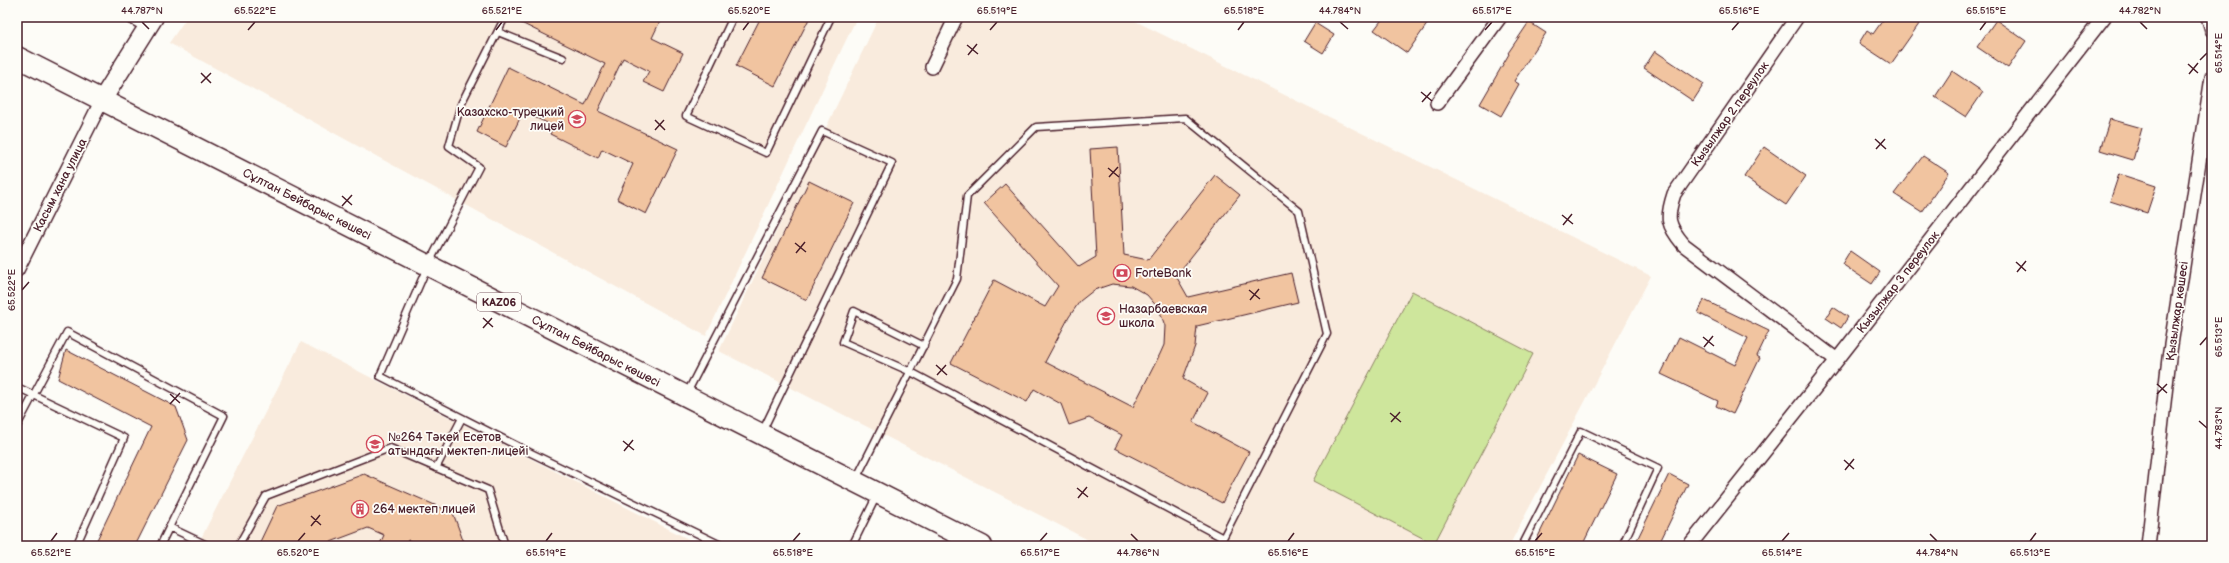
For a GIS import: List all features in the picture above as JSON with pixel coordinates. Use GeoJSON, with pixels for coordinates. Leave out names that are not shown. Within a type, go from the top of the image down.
{"type":"FeatureCollection","features":[{"type":"Feature","properties":{"kind":"main road","name":"Сұлтан Бейбарыс көшесі"},"geometry":{"type":"LineString","coordinates":[[17,57],[982,546]]}},
{"type":"Feature","properties":{"kind":"street"},"geometry":{"type":"LineString","coordinates":[[932,67],[956,17]]}},
{"type":"Feature","properties":{"kind":"street"},"geometry":{"type":"LineString","coordinates":[[1436,104],[1500,17]]}},
{"type":"Feature","properties":{"kind":"street","name":"Кызылжар 2 переулок"},"geometry":{"type":"LineString","coordinates":[[1798,17],[1674,194],[1668,213],[1673,232],[1684,245],[1837,360]]}},
{"type":"Feature","properties":{"kind":"street","name":"Кызылжар 3 переулок"},"geometry":{"type":"LineString","coordinates":[[1689,546],[1837,360],[2104,17]]}},
{"type":"Feature","properties":{"kind":"street"},"geometry":{"type":"LineString","coordinates":[[2208,17],[2212,30]]}},
{"type":"Feature","properties":{"kind":"street"},"geometry":{"type":"LineString","coordinates":[[102,100],[150,23]]}},
{"type":"Feature","properties":{"kind":"street","name":"Қызылжар көшесі"},"geometry":{"type":"LineString","coordinates":[[2148,546],[2169,358],[2212,77]]}},
{"type":"Feature","properties":{"kind":"street","name":"Касым хана улица"},"geometry":{"type":"LineString","coordinates":[[17,270],[20,256],[102,100]]}},
{"type":"Feature","properties":{"kind":"lane"},"geometry":{"type":"LineString","coordinates":[[125,17],[150,23]]}},
{"type":"Feature","properties":{"kind":"lane"},"geometry":{"type":"LineString","coordinates":[[505,17],[461,104],[449,146],[479,167],[428,266],[380,376],[462,418],[723,546]]}},
{"type":"Feature","properties":{"kind":"lane"},"geometry":{"type":"LineString","coordinates":[[733,17],[686,116],[766,153],[831,17]]}},
{"type":"Feature","properties":{"kind":"lane"},"geometry":{"type":"LineString","coordinates":[[498,32],[563,58]]}},
{"type":"Feature","properties":{"kind":"lane"},"geometry":{"type":"LineString","coordinates":[[855,482],[957,279],[967,196],[1036,127],[1185,118],[1299,211],[1327,334],[1219,546]]}},
{"type":"Feature","properties":{"kind":"lane"},"geometry":{"type":"LineString","coordinates":[[685,396],[822,131],[892,163],[761,434]]}},
{"type":"Feature","properties":{"kind":"lane"},"geometry":{"type":"LineString","coordinates":[[924,346],[854,311],[843,342],[911,372],[1223,538]]}},
{"type":"Feature","properties":{"kind":"lane"},"geometry":{"type":"LineString","coordinates":[[17,426],[32,394],[67,332],[224,416],[160,546]]}},
{"type":"Feature","properties":{"kind":"lane"},"geometry":{"type":"LineString","coordinates":[[17,387],[124,438],[76,546]]}},
{"type":"Feature","properties":{"kind":"lane"},"geometry":{"type":"LineString","coordinates":[[436,468],[462,418]]}},
{"type":"Feature","properties":{"kind":"lane"},"geometry":{"type":"LineString","coordinates":[[1522,546],[1581,432],[1658,468],[1622,546]]}},
{"type":"Feature","properties":{"kind":"lane"},"geometry":{"type":"LineString","coordinates":[[238,546],[266,496],[390,448],[488,490],[505,546]]}},
{"type":"Feature","properties":{"kind":"lane"},"geometry":{"type":"LineString","coordinates":[[852,546],[878,494]]}},
{"type":"Feature","properties":{"kind":"lane"},"geometry":{"type":"LineString","coordinates":[[169,527],[209,546]]}},
{"type":"Feature","properties":{"kind":"shaded area"},"geometry":{"type":"Polygon","coordinates":[[[187,17],[857,17],[706,336],[169,43],[187,17]]]}},
{"type":"Feature","properties":{"kind":"shaded area"},"geometry":{"type":"Polygon","coordinates":[[[879,17],[1127,17],[1651,276],[1509,546],[1100,546],[719,351],[879,17]]]}},
{"type":"Feature","properties":{"kind":"shaded area","name":"№264 Тәкей Есетов атындағы мектеп-лицейі"},"geometry":{"type":"Polygon","coordinates":[[[301,342],[702,546],[197,546],[301,342]]]}},
{"type":"Feature","properties":{"kind":"green space"},"geometry":{"type":"Polygon","coordinates":[[[1412,291],[1533,354],[1434,544],[1313,481],[1412,291]]]}},
{"type":"Feature","properties":{"kind":"building","name":"Казахско-турецкий лицей"},"geometry":{"type":"Polygon","coordinates":[[[509,17],[662,17],[652,38],[683,53],[664,92],[643,82],[649,71],[623,58],[598,111],[678,149],[646,214],[617,199],[633,164],[602,149],[598,158],[550,134],[554,126],[523,112],[506,147],[477,132],[508,67],[585,105],[605,64],[509,17]]]}},
{"type":"Feature","properties":{"kind":"building"},"geometry":{"type":"Polygon","coordinates":[[[761,17],[810,17],[775,86],[736,66],[761,17]]]}},
{"type":"Feature","properties":{"kind":"building"},"geometry":{"type":"Polygon","coordinates":[[[1384,17],[1432,17],[1407,53],[1374,30],[1384,17]]]}},
{"type":"Feature","properties":{"kind":"building"},"geometry":{"type":"Polygon","coordinates":[[[1885,17],[1924,17],[1891,64],[1859,43],[1867,30],[1873,34],[1885,17]]]}},
{"type":"Feature","properties":{"kind":"building"},"geometry":{"type":"Polygon","coordinates":[[[1996,20],[2026,41],[2008,68],[1977,47],[1996,20]]]}},
{"type":"Feature","properties":{"kind":"building"},"geometry":{"type":"Polygon","coordinates":[[[1529,22],[1546,33],[1514,81],[1519,84],[1501,116],[1480,104],[1509,54],[1508,53],[1529,22]]]}},
{"type":"Feature","properties":{"kind":"building"},"geometry":{"type":"Polygon","coordinates":[[[1315,23],[1334,35],[1323,53],[1304,41],[1315,23]]]}},
{"type":"Feature","properties":{"kind":"building"},"geometry":{"type":"Polygon","coordinates":[[[1655,51],[1704,84],[1693,101],[1644,68],[1655,51]]]}},
{"type":"Feature","properties":{"kind":"building"},"geometry":{"type":"Polygon","coordinates":[[[1952,71],[1983,92],[1966,117],[1935,97],[1952,71]]]}},
{"type":"Feature","properties":{"kind":"building"},"geometry":{"type":"Polygon","coordinates":[[[2110,119],[2142,128],[2133,160],[2100,150],[2110,119]]]}},
{"type":"Feature","properties":{"kind":"building","name":"Назарбаевская школа"},"geometry":{"type":"Polygon","coordinates":[[[1118,147],[1124,255],[1148,260],[1215,175],[1240,195],[1176,276],[1188,297],[1291,273],[1298,302],[1197,326],[1195,346],[1183,379],[1208,393],[1193,422],[1249,452],[1222,503],[1115,448],[1122,435],[1089,418],[1069,425],[1061,404],[1034,389],[1027,402],[951,363],[994,280],[1045,307],[1058,286],[984,203],[1005,184],[1079,267],[1096,257],[1090,149],[1118,147]],[[1112,284],[1094,290],[1080,301],[1069,317],[1045,362],[1133,407],[1164,345],[1165,326],[1159,309],[1147,295],[1131,286],[1112,284]]]}},
{"type":"Feature","properties":{"kind":"building"},"geometry":{"type":"Polygon","coordinates":[[[1764,147],[1806,176],[1786,205],[1744,177],[1764,147]]]}},
{"type":"Feature","properties":{"kind":"building"},"geometry":{"type":"Polygon","coordinates":[[[1923,156],[1949,173],[1922,212],[1894,194],[1923,156]]]}},
{"type":"Feature","properties":{"kind":"building"},"geometry":{"type":"Polygon","coordinates":[[[2119,174],[2156,186],[2147,213],[2110,201],[2119,174]]]}},
{"type":"Feature","properties":{"kind":"building"},"geometry":{"type":"Polygon","coordinates":[[[809,181],[854,203],[807,300],[762,278],[809,181]]]}},
{"type":"Feature","properties":{"kind":"building"},"geometry":{"type":"Polygon","coordinates":[[[1850,251],[1880,272],[1872,284],[1842,264],[1850,251]]]}},
{"type":"Feature","properties":{"kind":"building"},"geometry":{"type":"Polygon","coordinates":[[[1704,300],[1769,331],[1757,356],[1760,358],[1733,414],[1716,406],[1718,401],[1661,374],[1679,337],[1735,365],[1748,338],[1698,313],[1704,300]]]}},
{"type":"Feature","properties":{"kind":"building"},"geometry":{"type":"Polygon","coordinates":[[[1833,307],[1848,317],[1841,328],[1826,318],[1833,307]]]}},
{"type":"Feature","properties":{"kind":"building"},"geometry":{"type":"Polygon","coordinates":[[[66,350],[176,407],[188,440],[135,546],[94,546],[151,427],[58,379],[66,350]]]}},
{"type":"Feature","properties":{"kind":"building"},"geometry":{"type":"Polygon","coordinates":[[[1578,455],[1617,474],[1582,546],[1547,546],[1536,541],[1578,455]]]}},
{"type":"Feature","properties":{"kind":"building","name":"264 мектеп лицей"},"geometry":{"type":"Polygon","coordinates":[[[364,474],[453,513],[465,546],[421,546],[408,540],[405,546],[379,546],[384,535],[368,528],[320,546],[258,546],[277,506],[364,474]]]}},
{"type":"Feature","properties":{"kind":"building"},"geometry":{"type":"Polygon","coordinates":[[[1669,474],[1688,484],[1658,546],[1634,546],[1669,474]]]}},
{"type":"Feature","properties":{"kind":"place","name":"Казахско-турецкий лицей"},"geometry":{"type":"Point","coordinates":[577,119]}},
{"type":"Feature","properties":{"kind":"place","name":"ForteBank"},"geometry":{"type":"Point","coordinates":[1122,273]}},
{"type":"Feature","properties":{"kind":"place","name":"Назарбаевская школа"},"geometry":{"type":"Point","coordinates":[1106,316]}},
{"type":"Feature","properties":{"kind":"place","name":"№264 Тәкей Есетов атындағы мектеп-лицейі"},"geometry":{"type":"Point","coordinates":[375,444]}},
{"type":"Feature","properties":{"kind":"place","name":"264 мектеп лицей"},"geometry":{"type":"Point","coordinates":[360,509]}}]}
